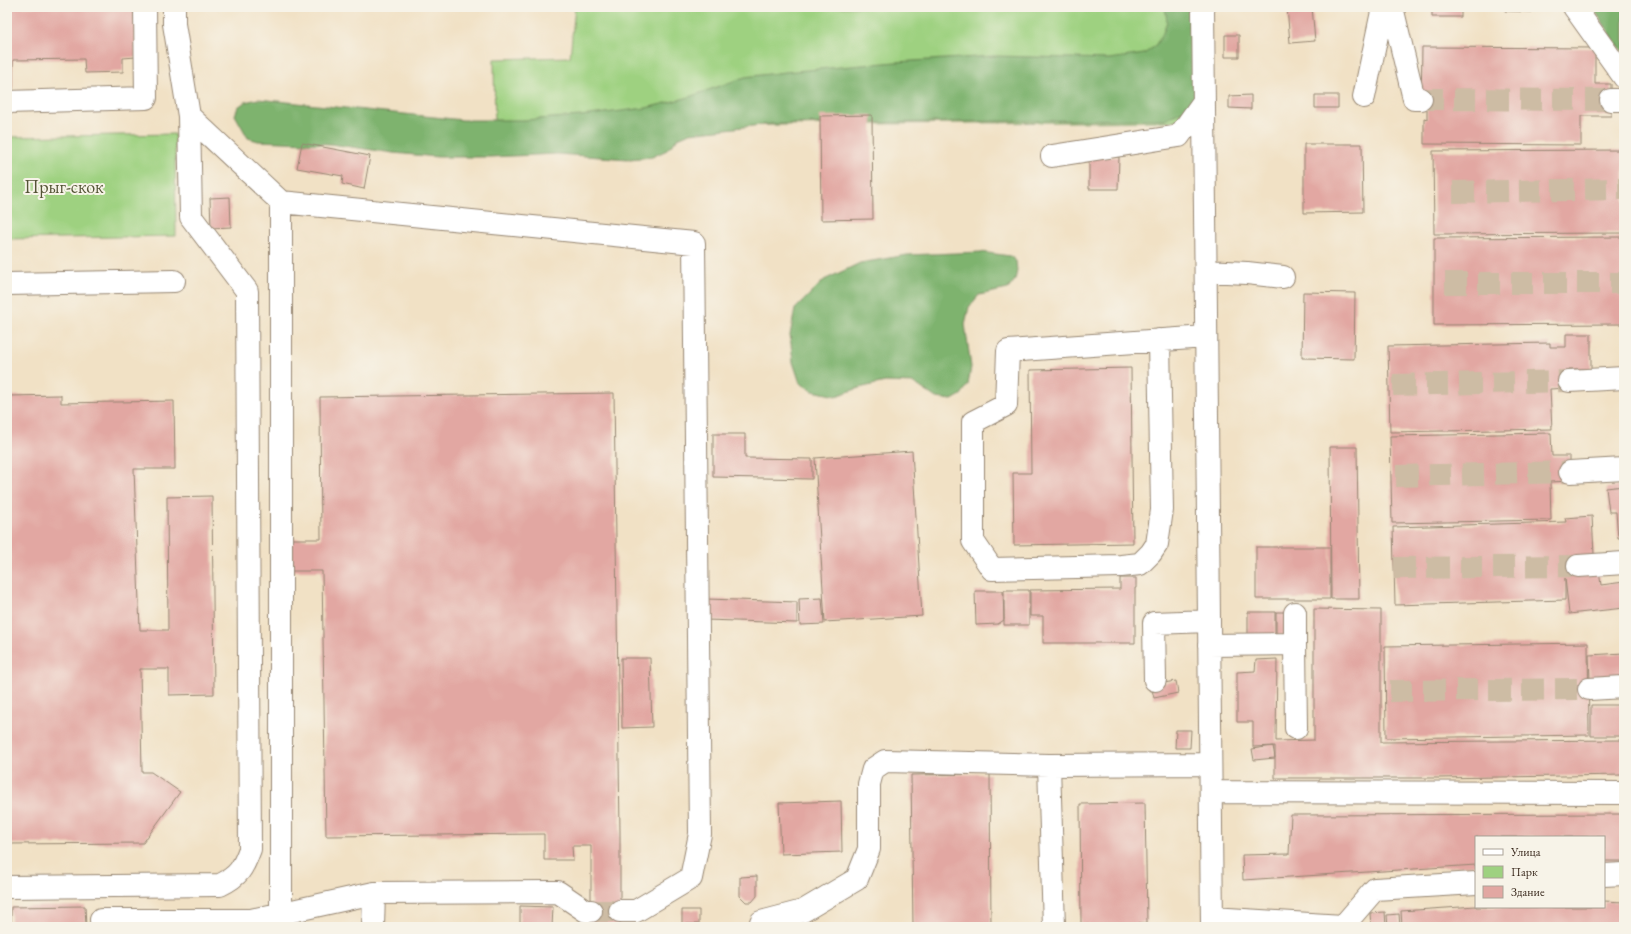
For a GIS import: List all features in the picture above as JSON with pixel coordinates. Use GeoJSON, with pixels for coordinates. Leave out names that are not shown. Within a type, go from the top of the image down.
{"type":"FeatureCollection","features":[{"type":"Feature","properties":{"kind":"street"},"geometry":{"type":"LineString","coordinates":[[7,102],[146,98],[145,7]]}},
{"type":"Feature","properties":{"kind":"street"},"geometry":{"type":"LineString","coordinates":[[7,887],[220,885],[234,878],[244,865],[250,849],[247,291],[191,218],[189,116],[174,24],[174,7]]}},
{"type":"Feature","properties":{"kind":"street"},"geometry":{"type":"LineString","coordinates":[[1203,7],[1212,922],[1343,926],[1375,889],[1475,883]]}},
{"type":"Feature","properties":{"kind":"street"},"geometry":{"type":"LineString","coordinates":[[1364,97],[1383,7]]}},
{"type":"Feature","properties":{"kind":"street"},"geometry":{"type":"LineString","coordinates":[[1392,7],[1414,99],[1421,99]]}},
{"type":"Feature","properties":{"kind":"street"},"geometry":{"type":"LineString","coordinates":[[1574,7],[1624,77]]}},
{"type":"Feature","properties":{"kind":"street"},"geometry":{"type":"LineString","coordinates":[[1052,156],[1178,136],[1204,101]]}},
{"type":"Feature","properties":{"kind":"street"},"geometry":{"type":"LineString","coordinates":[[189,116],[281,202],[694,244],[700,834],[691,878],[636,911],[620,911]]}},
{"type":"Feature","properties":{"kind":"street"},"geometry":{"type":"LineString","coordinates":[[281,202],[282,913]]}},
{"type":"Feature","properties":{"kind":"street"},"geometry":{"type":"LineString","coordinates":[[1206,272],[1283,276]]}},
{"type":"Feature","properties":{"kind":"street"},"geometry":{"type":"LineString","coordinates":[[7,284],[174,281]]}},
{"type":"Feature","properties":{"kind":"street"},"geometry":{"type":"LineString","coordinates":[[1159,340],[1162,510],[1157,544],[1151,553],[1140,564],[1121,566],[992,569],[973,541],[973,422],[1006,405],[1008,351],[1159,340],[1206,337]]}},
{"type":"Feature","properties":{"kind":"street"},"geometry":{"type":"LineString","coordinates":[[1569,381],[1624,378]]}},
{"type":"Feature","properties":{"kind":"street"},"geometry":{"type":"LineString","coordinates":[[1570,472],[1624,469]]}},
{"type":"Feature","properties":{"kind":"street"},"geometry":{"type":"LineString","coordinates":[[1578,566],[1624,563]]}},
{"type":"Feature","properties":{"kind":"street"},"geometry":{"type":"LineString","coordinates":[[1295,613],[1296,728]]}},
{"type":"Feature","properties":{"kind":"street"},"geometry":{"type":"LineString","coordinates":[[1155,680],[1154,623],[1209,621]]}},
{"type":"Feature","properties":{"kind":"street"},"geometry":{"type":"LineString","coordinates":[[1209,645],[1295,644]]}},
{"type":"Feature","properties":{"kind":"street"},"geometry":{"type":"LineString","coordinates":[[1589,689],[1624,688]]}},
{"type":"Feature","properties":{"kind":"street"},"geometry":{"type":"LineString","coordinates":[[761,922],[803,911],[857,879],[869,849],[869,784],[873,769],[885,761],[1049,765],[1210,764]]}},
{"type":"Feature","properties":{"kind":"street"},"geometry":{"type":"LineString","coordinates":[[1049,765],[1054,927]]}},
{"type":"Feature","properties":{"kind":"street"},"geometry":{"type":"LineString","coordinates":[[1210,792],[1624,794]]}},
{"type":"Feature","properties":{"kind":"street"},"geometry":{"type":"LineString","coordinates":[[1605,875],[1624,874]]}},
{"type":"Feature","properties":{"kind":"street"},"geometry":{"type":"LineString","coordinates":[[101,920],[215,923],[251,920],[374,893],[558,892],[586,911],[591,911]]}},
{"type":"Feature","properties":{"kind":"street"},"geometry":{"type":"LineString","coordinates":[[373,927],[374,893]]}},
{"type":"Feature","properties":{"kind":"green space"},"geometry":{"type":"Polygon","coordinates":[[[575,7],[1199,7],[1200,88],[1181,119],[1175,121],[495,128],[494,59],[570,57],[575,7]]]}},
{"type":"Feature","properties":{"kind":"green space"},"geometry":{"type":"Polygon","coordinates":[[[1165,7],[1198,7],[1195,100],[1185,110],[1165,119],[770,124],[690,133],[678,138],[667,150],[652,157],[629,159],[557,154],[490,157],[438,157],[393,153],[331,144],[258,141],[248,138],[235,115],[238,107],[245,102],[258,99],[463,120],[524,120],[581,116],[646,108],[686,98],[745,77],[785,72],[896,62],[994,56],[1109,59],[1144,54],[1155,46],[1163,33],[1167,21],[1165,7]]]}},
{"type":"Feature","properties":{"kind":"green space"},"geometry":{"type":"Polygon","coordinates":[[[1592,7],[1624,7],[1624,54],[1592,7]]]}},
{"type":"Feature","properties":{"kind":"green space","name":"Прыг-скок"},"geometry":{"type":"Polygon","coordinates":[[[175,134],[176,236],[7,239],[7,137],[175,134]]]}},
{"type":"Feature","properties":{"kind":"green space"},"geometry":{"type":"Polygon","coordinates":[[[981,252],[1010,256],[1016,261],[1017,271],[1015,280],[1008,289],[979,295],[969,307],[965,324],[971,367],[968,385],[961,395],[952,400],[936,398],[914,383],[885,382],[859,388],[836,396],[813,391],[800,383],[793,362],[790,335],[795,309],[824,280],[860,263],[907,255],[981,252]]]}},
{"type":"Feature","properties":{"kind":"building"},"geometry":{"type":"Polygon","coordinates":[[[7,7],[135,7],[136,57],[123,58],[123,72],[85,73],[84,59],[13,60],[13,89],[7,89],[7,7]]]}},
{"type":"Feature","properties":{"kind":"building"},"geometry":{"type":"Polygon","coordinates":[[[1287,7],[1312,7],[1315,41],[1290,43],[1287,7]]]}},
{"type":"Feature","properties":{"kind":"building"},"geometry":{"type":"Polygon","coordinates":[[[1432,7],[1461,7],[1461,17],[1432,17],[1432,7]]]}},
{"type":"Feature","properties":{"kind":"building"},"geometry":{"type":"Polygon","coordinates":[[[1502,7],[1532,7],[1532,12],[1505,11],[1502,7]]]}},
{"type":"Feature","properties":{"kind":"building"},"geometry":{"type":"Polygon","coordinates":[[[1225,35],[1239,35],[1239,57],[1225,57],[1225,35]]]}},
{"type":"Feature","properties":{"kind":"building"},"geometry":{"type":"Polygon","coordinates":[[[1422,47],[1595,48],[1595,84],[1611,84],[1611,116],[1581,116],[1581,145],[1424,144],[1424,118],[1427,119],[1427,108],[1421,108],[1422,47]]]}},
{"type":"Feature","properties":{"kind":"building"},"geometry":{"type":"Polygon","coordinates":[[[1251,95],[1251,109],[1229,108],[1229,96],[1251,95]]]}},
{"type":"Feature","properties":{"kind":"building"},"geometry":{"type":"Polygon","coordinates":[[[1315,95],[1338,95],[1338,108],[1315,108],[1315,95]]]}},
{"type":"Feature","properties":{"kind":"building"},"geometry":{"type":"Polygon","coordinates":[[[872,115],[873,219],[821,220],[820,116],[872,115]]]}},
{"type":"Feature","properties":{"kind":"building"},"geometry":{"type":"Polygon","coordinates":[[[302,143],[370,156],[364,189],[342,184],[343,176],[297,168],[302,143]]]}},
{"type":"Feature","properties":{"kind":"building"},"geometry":{"type":"Polygon","coordinates":[[[1304,144],[1362,144],[1363,212],[1304,213],[1304,144]]]}},
{"type":"Feature","properties":{"kind":"building"},"geometry":{"type":"Polygon","coordinates":[[[1624,150],[1624,233],[1434,234],[1433,151],[1624,150]]]}},
{"type":"Feature","properties":{"kind":"building"},"geometry":{"type":"Polygon","coordinates":[[[1089,157],[1119,157],[1118,189],[1089,189],[1089,157]]]}},
{"type":"Feature","properties":{"kind":"building"},"geometry":{"type":"Polygon","coordinates":[[[230,197],[231,227],[211,228],[210,198],[230,197]]]}},
{"type":"Feature","properties":{"kind":"building"},"geometry":{"type":"Polygon","coordinates":[[[1624,237],[1624,324],[1434,325],[1434,238],[1624,237]]]}},
{"type":"Feature","properties":{"kind":"building"},"geometry":{"type":"Polygon","coordinates":[[[1303,292],[1355,293],[1354,359],[1302,358],[1303,292]]]}},
{"type":"Feature","properties":{"kind":"building"},"geometry":{"type":"Polygon","coordinates":[[[1566,334],[1591,334],[1591,369],[1569,369],[1569,388],[1550,389],[1552,429],[1390,432],[1388,346],[1550,343],[1550,347],[1566,347],[1566,334]]]}},
{"type":"Feature","properties":{"kind":"building"},"geometry":{"type":"Polygon","coordinates":[[[1131,368],[1133,543],[1014,545],[1013,473],[1031,473],[1030,370],[1131,368]]]}},
{"type":"Feature","properties":{"kind":"building"},"geometry":{"type":"Polygon","coordinates":[[[614,393],[620,927],[591,927],[591,846],[572,846],[573,860],[544,860],[544,834],[326,836],[322,571],[285,571],[285,539],[321,539],[320,397],[614,393]]]}},
{"type":"Feature","properties":{"kind":"building"},"geometry":{"type":"Polygon","coordinates":[[[61,395],[61,403],[174,401],[175,469],[134,469],[140,630],[168,630],[167,497],[212,496],[214,694],[169,695],[169,669],[140,669],[142,772],[151,772],[180,792],[143,843],[7,844],[7,396],[61,395]]]}},
{"type":"Feature","properties":{"kind":"building"},"geometry":{"type":"Polygon","coordinates":[[[1551,433],[1552,456],[1570,456],[1570,481],[1550,482],[1551,520],[1392,523],[1390,436],[1551,433]]]}},
{"type":"Feature","properties":{"kind":"building"},"geometry":{"type":"Polygon","coordinates":[[[713,434],[745,434],[745,458],[812,459],[812,479],[713,477],[713,434]]]}},
{"type":"Feature","properties":{"kind":"building"},"geometry":{"type":"Polygon","coordinates":[[[1330,447],[1357,447],[1359,599],[1331,599],[1330,447]]]}},
{"type":"Feature","properties":{"kind":"building"},"geometry":{"type":"Polygon","coordinates":[[[912,451],[922,616],[825,622],[815,458],[912,451]]]}},
{"type":"Feature","properties":{"kind":"building"},"geometry":{"type":"Polygon","coordinates":[[[1624,486],[1624,538],[1618,538],[1616,512],[1609,512],[1606,488],[1624,486]]]}},
{"type":"Feature","properties":{"kind":"building"},"geometry":{"type":"Polygon","coordinates":[[[1592,516],[1594,554],[1601,585],[1624,582],[1624,608],[1569,614],[1565,578],[1565,600],[1395,605],[1393,527],[1566,522],[1565,518],[1592,516]]]}},
{"type":"Feature","properties":{"kind":"building"},"geometry":{"type":"Polygon","coordinates":[[[1256,547],[1330,547],[1330,599],[1256,599],[1256,547]]]}},
{"type":"Feature","properties":{"kind":"building"},"geometry":{"type":"Polygon","coordinates":[[[1120,578],[1136,578],[1135,643],[1043,643],[1043,616],[1030,616],[1030,590],[1120,589],[1120,578]]]}},
{"type":"Feature","properties":{"kind":"building"},"geometry":{"type":"Polygon","coordinates":[[[1004,590],[1029,590],[1029,625],[1004,625],[1004,590]]]}},
{"type":"Feature","properties":{"kind":"building"},"geometry":{"type":"Polygon","coordinates":[[[975,591],[1003,591],[1004,620],[998,624],[976,625],[975,591]]]}},
{"type":"Feature","properties":{"kind":"building"},"geometry":{"type":"Polygon","coordinates":[[[822,598],[824,624],[800,625],[799,599],[822,598]]]}},
{"type":"Feature","properties":{"kind":"building"},"geometry":{"type":"Polygon","coordinates":[[[706,599],[797,602],[797,623],[706,620],[706,599]]]}},
{"type":"Feature","properties":{"kind":"building"},"geometry":{"type":"Polygon","coordinates":[[[1314,609],[1381,610],[1381,742],[1624,740],[1624,775],[1438,778],[1275,778],[1275,746],[1253,747],[1253,722],[1237,722],[1237,672],[1255,671],[1256,660],[1277,659],[1276,741],[1314,740],[1314,609]]]}},
{"type":"Feature","properties":{"kind":"building"},"geometry":{"type":"Polygon","coordinates":[[[1248,612],[1275,612],[1275,635],[1248,635],[1248,612]]]}},
{"type":"Feature","properties":{"kind":"building"},"geometry":{"type":"Polygon","coordinates":[[[1276,612],[1290,612],[1290,635],[1276,635],[1276,612]]]}},
{"type":"Feature","properties":{"kind":"building"},"geometry":{"type":"Polygon","coordinates":[[[1588,643],[1589,735],[1386,738],[1385,646],[1588,643]]]}},
{"type":"Feature","properties":{"kind":"building"},"geometry":{"type":"Polygon","coordinates":[[[1624,653],[1624,678],[1590,680],[1589,655],[1624,653]]]}},
{"type":"Feature","properties":{"kind":"building"},"geometry":{"type":"Polygon","coordinates":[[[621,658],[650,658],[652,727],[622,728],[621,658]]]}},
{"type":"Feature","properties":{"kind":"building"},"geometry":{"type":"Polygon","coordinates":[[[1176,681],[1178,693],[1154,698],[1151,685],[1176,681]]]}},
{"type":"Feature","properties":{"kind":"building"},"geometry":{"type":"Polygon","coordinates":[[[1591,705],[1624,705],[1624,736],[1591,736],[1591,705]]]}},
{"type":"Feature","properties":{"kind":"building"},"geometry":{"type":"Polygon","coordinates":[[[1176,730],[1191,730],[1190,748],[1175,748],[1176,730]]]}},
{"type":"Feature","properties":{"kind":"building"},"geometry":{"type":"Polygon","coordinates":[[[1273,746],[1275,758],[1254,760],[1252,749],[1273,746]]]}},
{"type":"Feature","properties":{"kind":"building"},"geometry":{"type":"Polygon","coordinates":[[[990,774],[991,927],[913,927],[911,775],[990,774]]]}},
{"type":"Feature","properties":{"kind":"building"},"geometry":{"type":"Polygon","coordinates":[[[841,801],[842,852],[781,854],[779,803],[841,801]]]}},
{"type":"Feature","properties":{"kind":"building"},"geometry":{"type":"Polygon","coordinates":[[[1145,803],[1147,923],[1139,923],[1139,927],[1088,927],[1088,924],[1081,924],[1080,804],[1145,803]]]}},
{"type":"Feature","properties":{"kind":"building"},"geometry":{"type":"Polygon","coordinates":[[[1624,814],[1624,861],[1605,861],[1605,836],[1475,836],[1475,865],[1243,880],[1242,855],[1289,854],[1291,815],[1624,814]]]}},
{"type":"Feature","properties":{"kind":"building"},"geometry":{"type":"Polygon","coordinates":[[[757,876],[757,896],[752,902],[746,902],[740,896],[740,877],[757,876]]]}},
{"type":"Feature","properties":{"kind":"building"},"geometry":{"type":"Polygon","coordinates":[[[1605,901],[1624,902],[1624,927],[1402,927],[1401,911],[1475,906],[1475,908],[1605,908],[1605,901]]]}},
{"type":"Feature","properties":{"kind":"building"},"geometry":{"type":"Polygon","coordinates":[[[85,906],[86,927],[11,927],[11,907],[85,906]]]}},
{"type":"Feature","properties":{"kind":"building"},"geometry":{"type":"Polygon","coordinates":[[[520,906],[553,907],[552,927],[520,927],[520,906]]]}},
{"type":"Feature","properties":{"kind":"building"},"geometry":{"type":"Polygon","coordinates":[[[682,910],[699,910],[699,924],[682,924],[682,910]]]}},
{"type":"Feature","properties":{"kind":"building"},"geometry":{"type":"Polygon","coordinates":[[[1385,912],[1386,927],[1371,927],[1370,913],[1385,912]]]}},
{"type":"Feature","properties":{"kind":"building"},"geometry":{"type":"Polygon","coordinates":[[[1399,914],[1400,927],[1388,927],[1387,915],[1399,914]]]}},
{"type":"Feature","properties":{"kind":"tunnel"},"geometry":{"type":"LineString","coordinates":[[1421,99],[1611,100]]}},
{"type":"Feature","properties":{"kind":"tunnel"},"geometry":{"type":"LineString","coordinates":[[1453,192],[1624,189]]}},
{"type":"Feature","properties":{"kind":"tunnel"},"geometry":{"type":"LineString","coordinates":[[1445,283],[1624,283]]}},
{"type":"Feature","properties":{"kind":"tunnel"},"geometry":{"type":"LineString","coordinates":[[1393,385],[1569,381]]}},
{"type":"Feature","properties":{"kind":"tunnel"},"geometry":{"type":"LineString","coordinates":[[1396,476],[1570,472]]}},
{"type":"Feature","properties":{"kind":"tunnel"},"geometry":{"type":"LineString","coordinates":[[1394,568],[1578,566]]}},
{"type":"Feature","properties":{"kind":"tunnel"},"geometry":{"type":"LineString","coordinates":[[1390,691],[1589,689]]}},
{"type":"Feature","properties":{"kind":"tunnel"},"geometry":{"type":"LineString","coordinates":[[591,911],[620,911]]}}]}
